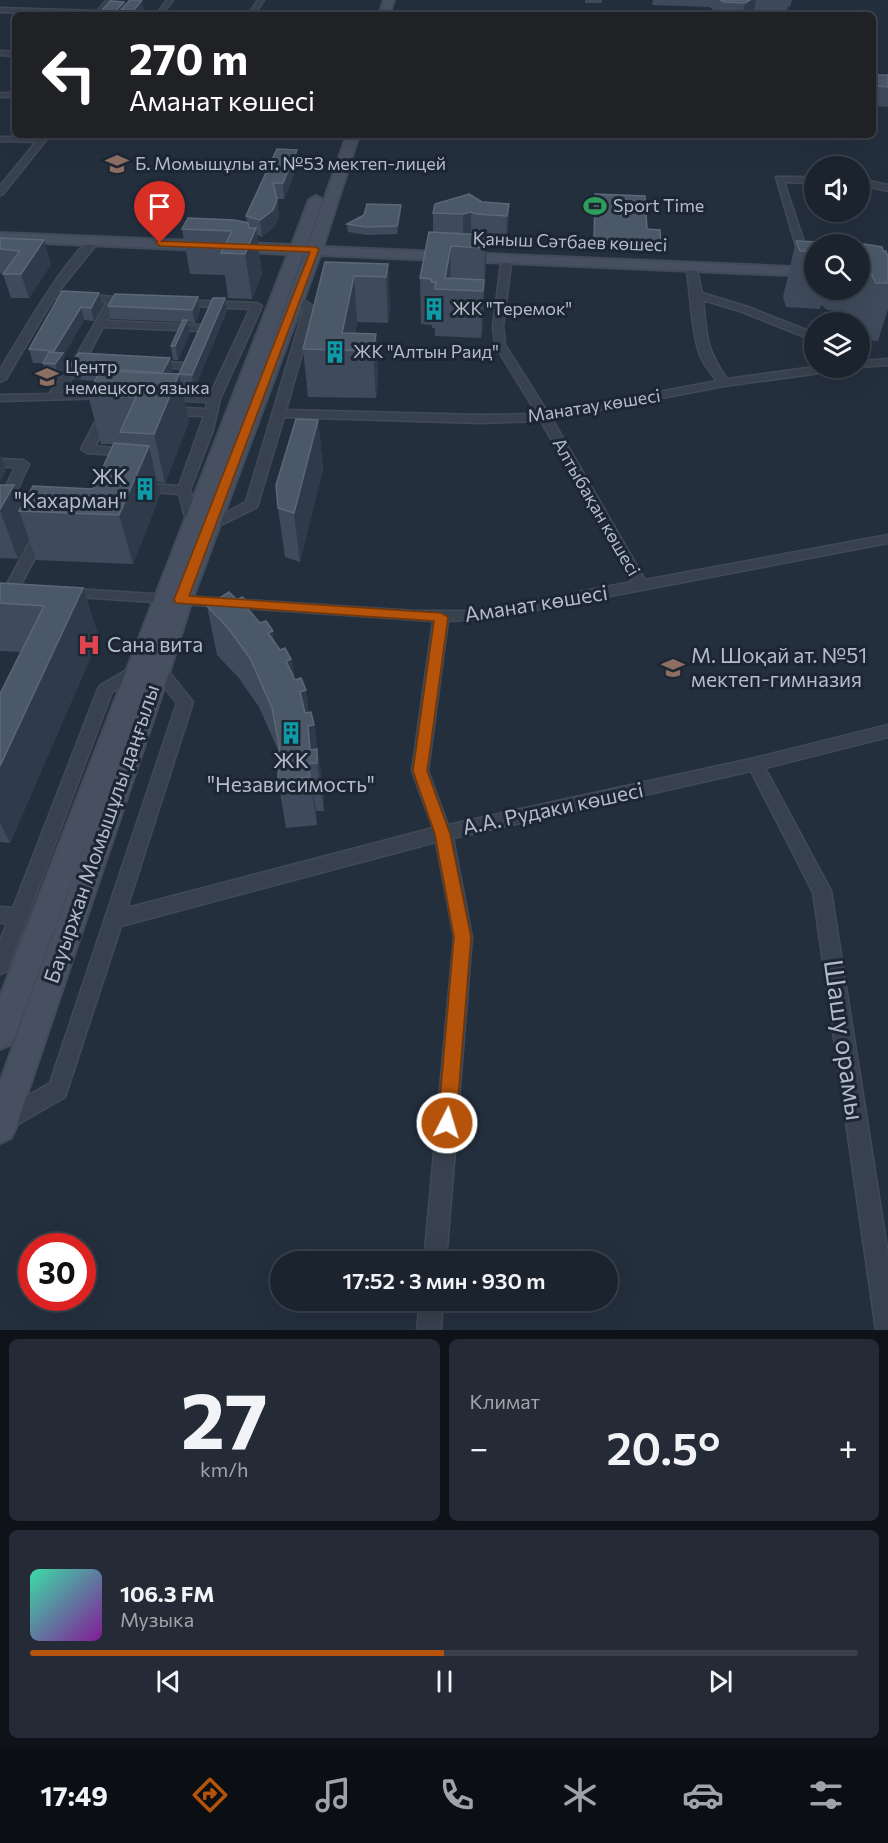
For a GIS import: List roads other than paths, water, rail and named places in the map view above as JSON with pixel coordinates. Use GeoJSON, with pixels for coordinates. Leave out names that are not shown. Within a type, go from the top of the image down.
{"type":"FeatureCollection","features":[{"type":"Feature","properties":{"kind":"main road","name":"Бауыржан Момышұлы даңғылы"},"geometry":{"type":"LineString","coordinates":[[1,1125],[172,600],[202,522],[296,300],[319,190],[339,138]]}},
{"type":"Feature","properties":{"kind":"main road","name":"Бауыржан Момышұлы даңғылы"},"geometry":{"type":"LineString","coordinates":[[202,522],[261,345],[305,251],[352,138]]}},
{"type":"Feature","properties":{"kind":"main road"},"geometry":{"type":"LineString","coordinates":[[245,248],[266,246],[285,239],[319,190]]}},
{"type":"Feature","properties":{"kind":"main road","name":"Қаныш Сәтбаев көшесі"},"geometry":{"type":"LineString","coordinates":[[0,237],[305,251],[506,264],[692,269]]}},
{"type":"Feature","properties":{"kind":"main road","name":"Қаныш Сәтбаев көшесі"},"geometry":{"type":"LineString","coordinates":[[0,242],[245,248],[804,274]]}},
{"type":"Feature","properties":{"kind":"main road","name":"Бауыржан Момышұлы даңғылы"},"geometry":{"type":"LineString","coordinates":[[0,1035],[148,670]]}},
{"type":"Feature","properties":{"kind":"street"},"geometry":{"type":"LineString","coordinates":[[100,12],[111,0]]}},
{"type":"Feature","properties":{"kind":"street"},"geometry":{"type":"LineString","coordinates":[[0,10],[49,12]]}},
{"type":"Feature","properties":{"kind":"street"},"geometry":{"type":"LineString","coordinates":[[0,139],[22,138]]}},
{"type":"Feature","properties":{"kind":"street"},"geometry":{"type":"LineString","coordinates":[[2,187],[43,138]]}},
{"type":"Feature","properties":{"kind":"street"},"geometry":{"type":"LineString","coordinates":[[804,180],[779,179],[804,249]]}},
{"type":"Feature","properties":{"kind":"street"},"geometry":{"type":"LineString","coordinates":[[870,184],[888,188]]}},
{"type":"Feature","properties":{"kind":"street"},"geometry":{"type":"LineString","coordinates":[[0,379],[51,295],[77,260],[94,243]]}},
{"type":"Feature","properties":{"kind":"street","name":"Алтыбақан көшесі"},"geometry":{"type":"LineString","coordinates":[[506,264],[498,326],[500,345],[641,586]]}},
{"type":"Feature","properties":{"kind":"street"},"geometry":{"type":"LineString","coordinates":[[692,269],[702,345],[706,359],[724,383]]}},
{"type":"Feature","properties":{"kind":"street"},"geometry":{"type":"LineString","coordinates":[[51,295],[143,301]]}},
{"type":"Feature","properties":{"kind":"street"},"geometry":{"type":"LineString","coordinates":[[697,295],[744,309],[804,333]]}},
{"type":"Feature","properties":{"kind":"street"},"geometry":{"type":"LineString","coordinates":[[54,395],[85,362],[100,324],[114,299]]}},
{"type":"Feature","properties":{"kind":"street"},"geometry":{"type":"LineString","coordinates":[[184,490],[202,522],[252,504],[310,307],[296,300]]}},
{"type":"Feature","properties":{"kind":"street"},"geometry":{"type":"LineString","coordinates":[[165,302],[256,306],[214,399],[207,430],[184,490]]}},
{"type":"Feature","properties":{"kind":"street"},"geometry":{"type":"LineString","coordinates":[[100,324],[198,332],[210,304]]}},
{"type":"Feature","properties":{"kind":"street"},"geometry":{"type":"LineString","coordinates":[[239,344],[261,345]]}},
{"type":"Feature","properties":{"kind":"street"},"geometry":{"type":"LineString","coordinates":[[870,363],[888,362]]}},
{"type":"Feature","properties":{"kind":"street"},"geometry":{"type":"LineString","coordinates":[[136,364],[178,376],[214,399]]}},
{"type":"Feature","properties":{"kind":"street","name":"Манатау көшесі"},"geometry":{"type":"LineString","coordinates":[[280,413],[481,419],[544,417],[724,383],[804,372]]}},
{"type":"Feature","properties":{"kind":"street"},"geometry":{"type":"LineString","coordinates":[[145,396],[178,376]]}},
{"type":"Feature","properties":{"kind":"street"},"geometry":{"type":"LineString","coordinates":[[0,398],[54,395],[120,403],[108,409],[87,449],[129,451],[121,468]]}},
{"type":"Feature","properties":{"kind":"street"},"geometry":{"type":"LineString","coordinates":[[151,411],[211,413]]}},
{"type":"Feature","properties":{"kind":"street"},"geometry":{"type":"LineString","coordinates":[[0,463],[23,464],[3,518]]}},
{"type":"Feature","properties":{"kind":"street"},"geometry":{"type":"LineString","coordinates":[[124,486],[184,490]]}},
{"type":"Feature","properties":{"kind":"street"},"geometry":{"type":"LineString","coordinates":[[12,586],[48,521],[38,521]]}},
{"type":"Feature","properties":{"kind":"street","name":"Аманат көшесі"},"geometry":{"type":"LineString","coordinates":[[47,589],[172,600],[441,617],[495,613],[888,539]]}},
{"type":"Feature","properties":{"kind":"street"},"geometry":{"type":"LineString","coordinates":[[436,1251],[463,937],[443,834],[420,771],[441,617]]}},
{"type":"Feature","properties":{"kind":"street"},"geometry":{"type":"LineString","coordinates":[[0,965],[9,916],[106,689],[148,670],[186,702],[58,1090],[1,1125]]}},
{"type":"Feature","properties":{"kind":"street","name":"А.А. Рудаки көшесі"},"geometry":{"type":"LineString","coordinates":[[115,919],[443,834],[755,764],[888,731]]}},
{"type":"Feature","properties":{"kind":"street","name":"Шашу орамы"},"geometry":{"type":"LineString","coordinates":[[755,764],[822,891],[888,1330]]}},
{"type":"Feature","properties":{"kind":"street"},"geometry":{"type":"LineString","coordinates":[[429,1330],[431,1311]]}},
{"type":"Feature","properties":{"kind":"place","name":"Б. Момышұлы ат. №53 мектеп-лицей"},"geometry":{"type":"Point","coordinates":[117,164]}},
{"type":"Feature","properties":{"kind":"place","name":"Sport Time"},"geometry":{"type":"Point","coordinates":[595,206]}},
{"type":"Feature","properties":{"kind":"place","name":"ЖК \"Теремок\""},"geometry":{"type":"Point","coordinates":[434,309]}},
{"type":"Feature","properties":{"kind":"place","name":"ЖК \"Алтын Раид\""},"geometry":{"type":"Point","coordinates":[335,352]}},
{"type":"Feature","properties":{"kind":"place","name":"Центр немецкого языка"},"geometry":{"type":"Point","coordinates":[47,377]}},
{"type":"Feature","properties":{"kind":"place","name":"ЖК \"Кахарман\""},"geometry":{"type":"Point","coordinates":[145,489]}},
{"type":"Feature","properties":{"kind":"place","name":"Сана вита"},"geometry":{"type":"Point","coordinates":[89,645]}},
{"type":"Feature","properties":{"kind":"place","name":"М. Шоқай ат. №51 мектеп-гимназия"},"geometry":{"type":"Point","coordinates":[673,668]}},
{"type":"Feature","properties":{"kind":"place","name":"ЖК \"Независимость\""},"geometry":{"type":"Point","coordinates":[291,733]}}]}
